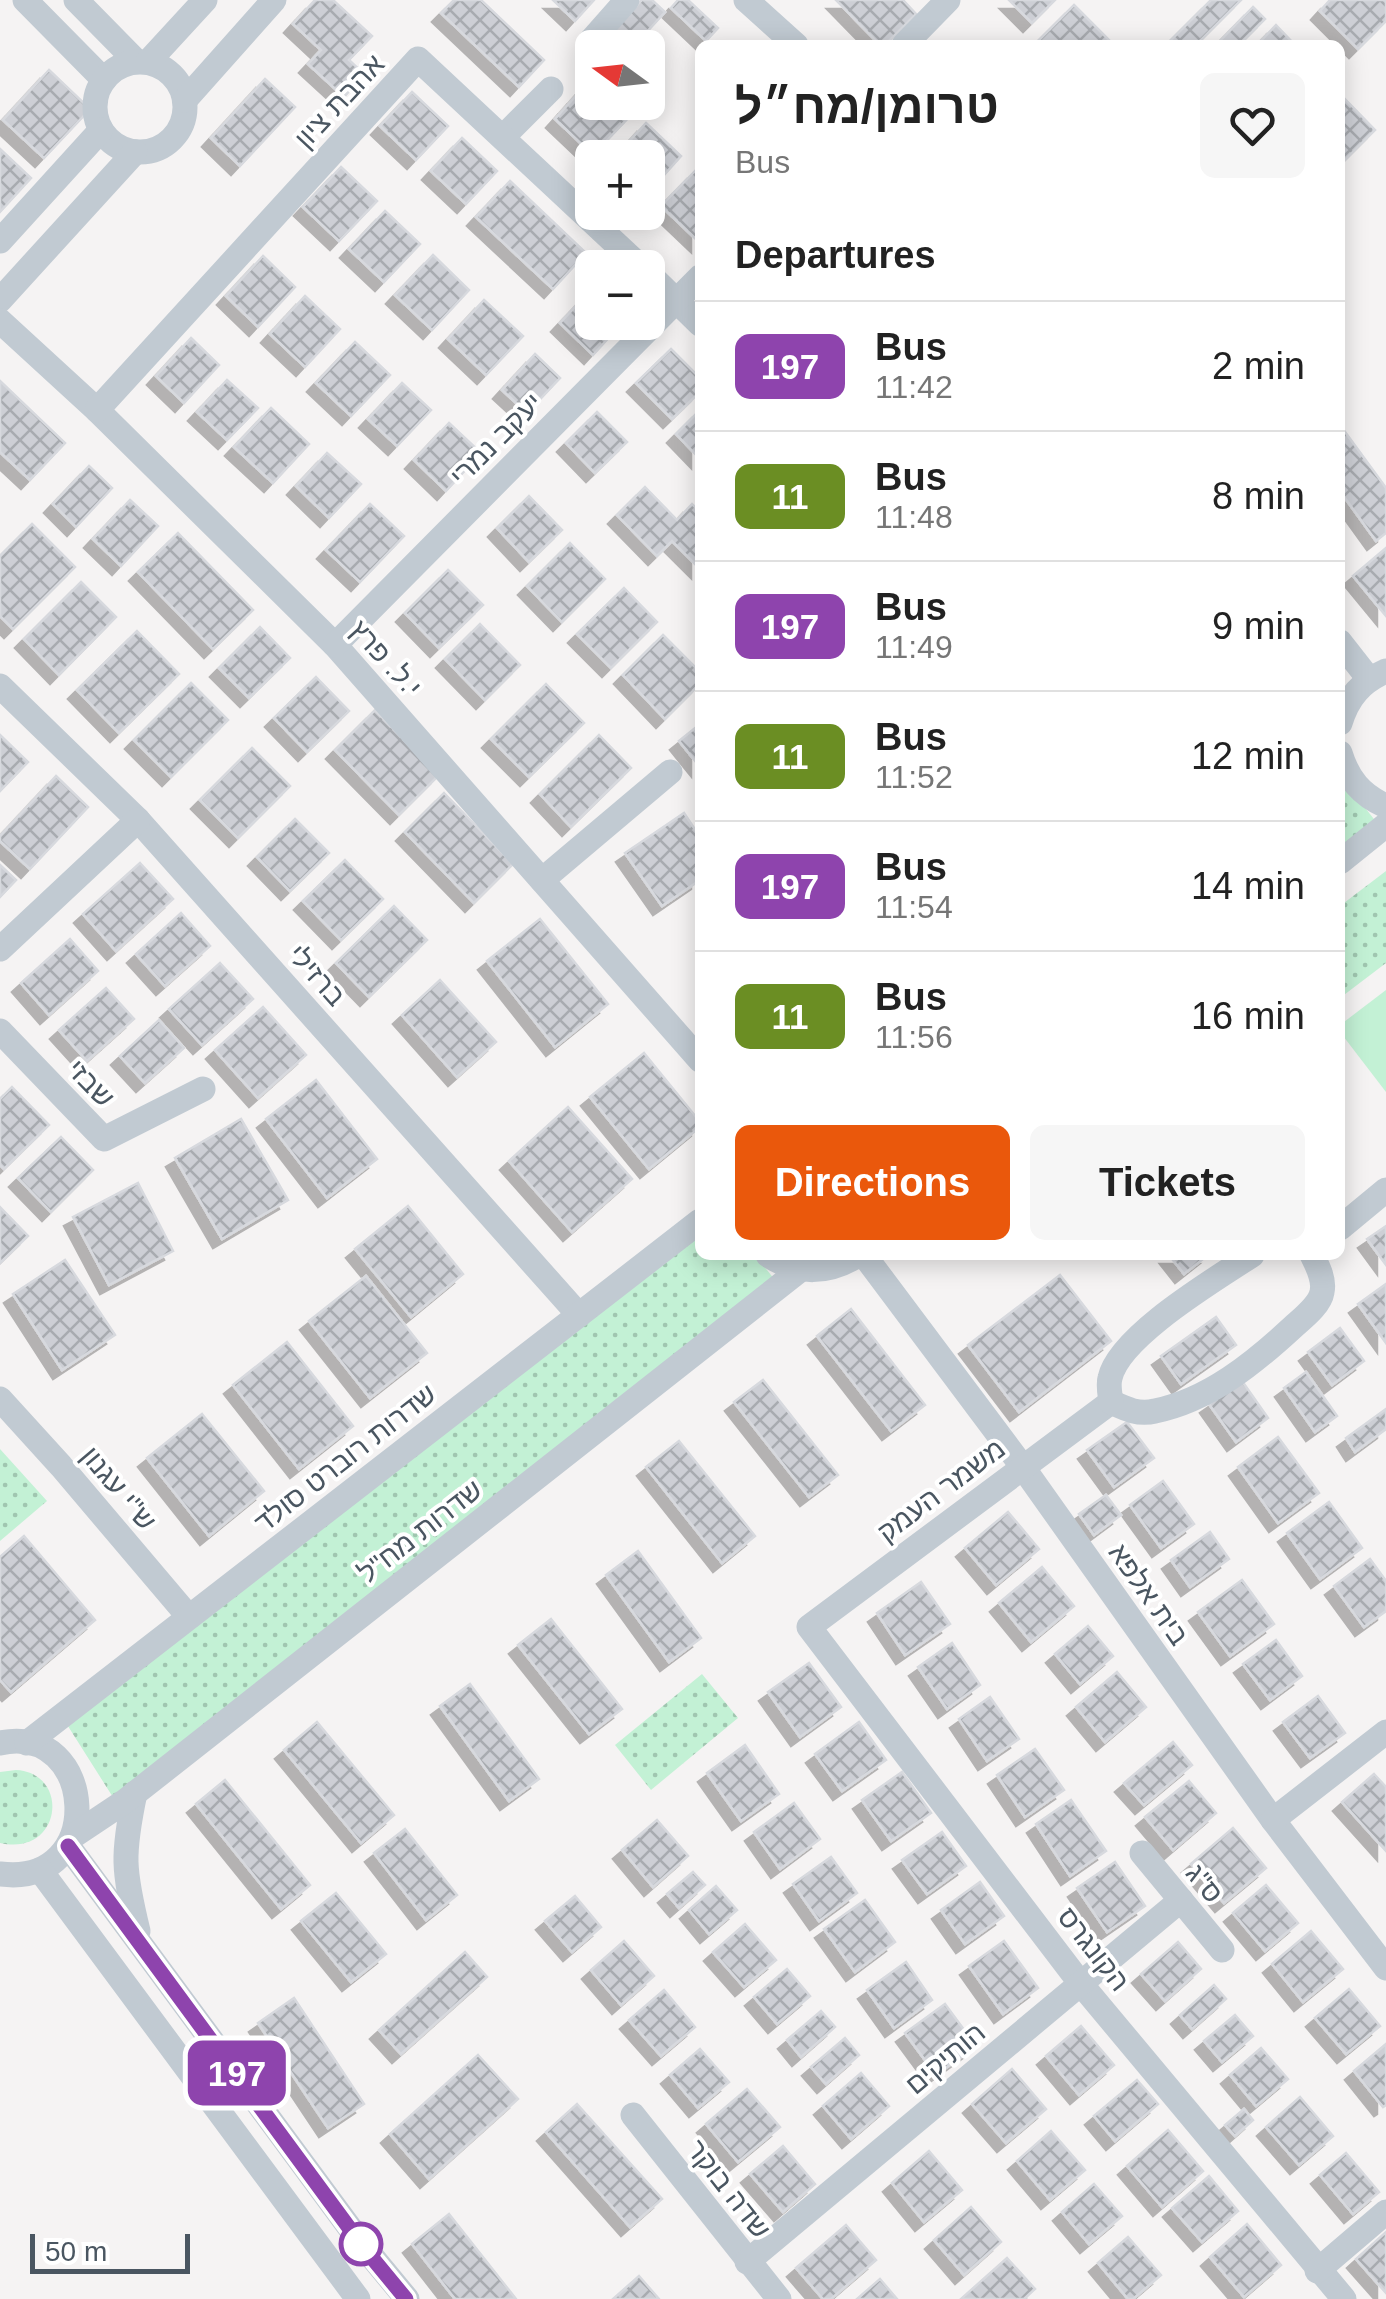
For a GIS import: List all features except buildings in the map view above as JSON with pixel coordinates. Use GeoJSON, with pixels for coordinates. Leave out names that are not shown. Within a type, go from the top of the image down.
{"type":"FeatureCollection","features":[{"type":"Feature","properties":{"kind":"street"},"geometry":{"type":"LineString","coordinates":[[25,0],[104,80]]}},
{"type":"Feature","properties":{"kind":"street"},"geometry":{"type":"LineString","coordinates":[[76,0],[142,61],[173,74],[186,100],[186,114],[173,139],[162,147],[134,152],[110,140],[101,130],[95,104],[104,80],[124,64],[142,61],[205,0]]}},
{"type":"Feature","properties":{"kind":"street"},"geometry":{"type":"LineString","coordinates":[[186,100],[274,0]]}},
{"type":"Feature","properties":{"kind":"street"},"geometry":{"type":"LineString","coordinates":[[601,30],[627,0]]}},
{"type":"Feature","properties":{"kind":"street"},"geometry":{"type":"LineString","coordinates":[[746,0],[790,40]]}},
{"type":"Feature","properties":{"kind":"street"},"geometry":{"type":"LineString","coordinates":[[909,40],[948,0]]}},
{"type":"Feature","properties":{"kind":"street","name":"אהבת ציון"},"geometry":{"type":"LineString","coordinates":[[98,410],[418,59],[623,250]]}},
{"type":"Feature","properties":{"kind":"street"},"geometry":{"type":"LineString","coordinates":[[504,136],[550,89]]}},
{"type":"Feature","properties":{"kind":"street"},"geometry":{"type":"LineString","coordinates":[[0,241],[101,130]]}},
{"type":"Feature","properties":{"kind":"street"},"geometry":{"type":"LineString","coordinates":[[0,300],[134,152]]}},
{"type":"Feature","properties":{"kind":"street","name":"יעקב נמרי"},"geometry":{"type":"LineString","coordinates":[[335,644],[695,281]]}},
{"type":"Feature","properties":{"kind":"street"},"geometry":{"type":"LineString","coordinates":[[665,289],[695,319]]}},
{"type":"Feature","properties":{"kind":"street","name":"י.ל. פרץ"},"geometry":{"type":"LineString","coordinates":[[0,322],[98,410],[335,644],[695,1054]]}},
{"type":"Feature","properties":{"kind":"street"},"geometry":{"type":"LineString","coordinates":[[1345,646],[1378,675],[1355,692],[1345,713]]}},
{"type":"Feature","properties":{"kind":"street","name":"ברזילי"},"geometry":{"type":"LineString","coordinates":[[0,686],[138,820],[579,1315]]}},
{"type":"Feature","properties":{"kind":"street"},"geometry":{"type":"LineString","coordinates":[[1345,770],[1361,792],[1386,806]]}},
{"type":"Feature","properties":{"kind":"street"},"geometry":{"type":"LineString","coordinates":[[542,880],[670,772]]}},
{"type":"Feature","properties":{"kind":"street"},"geometry":{"type":"LineString","coordinates":[[0,950],[138,820]]}},
{"type":"Feature","properties":{"kind":"street"},"geometry":{"type":"LineString","coordinates":[[1345,858],[1386,826]]}},
{"type":"Feature","properties":{"kind":"street","name":"שבזי"},"geometry":{"type":"LineString","coordinates":[[0,1031],[104,1139],[203,1089]]}},
{"type":"Feature","properties":{"kind":"street"},"geometry":{"type":"LineString","coordinates":[[1345,1224],[1386,1190]]}},
{"type":"Feature","properties":{"kind":"street","name":"שדרות רוברט סולד"},"geometry":{"type":"LineString","coordinates":[[27,1743],[695,1225]]}},
{"type":"Feature","properties":{"kind":"street"},"geometry":{"type":"LineString","coordinates":[[779,1260],[800,1270],[833,1268],[850,1260]]}},
{"type":"Feature","properties":{"kind":"street","name":"בית אלפא"},"geometry":{"type":"LineString","coordinates":[[864,1260],[1022,1466],[1273,1820],[1386,1968]]}},
{"type":"Feature","properties":{"kind":"street"},"geometry":{"type":"LineString","coordinates":[[1245,1260],[1147,1329],[1120,1357],[1110,1378],[1111,1402],[1131,1412],[1154,1412],[1199,1396],[1253,1364],[1310,1311],[1322,1292],[1315,1260]]}},
{"type":"Feature","properties":{"kind":"street","name":"שדרות מח\"ל"},"geometry":{"type":"LineString","coordinates":[[40,1870],[56,1860],[71,1841],[800,1270]]}},
{"type":"Feature","properties":{"kind":"street","name":"ש\"י עגנון"},"geometry":{"type":"LineString","coordinates":[[0,1399],[189,1618]]}},
{"type":"Feature","properties":{"kind":"street","name":"משמר העמק"},"geometry":{"type":"LineString","coordinates":[[809,1627],[1111,1402]]}},
{"type":"Feature","properties":{"kind":"street","name":"הקונגרס"},"geometry":{"type":"LineString","coordinates":[[809,1627],[1081,1984],[1344,2299]]}},
{"type":"Feature","properties":{"kind":"street"},"geometry":{"type":"LineString","coordinates":[[1273,1820],[1386,1732]]}},
{"type":"Feature","properties":{"kind":"street"},"geometry":{"type":"LineString","coordinates":[[0,1743],[27,1743],[46,1750],[61,1762],[78,1798],[78,1817],[71,1841],[364,2248],[406,2299]]}},
{"type":"Feature","properties":{"kind":"street"},"geometry":{"type":"LineString","coordinates":[[136,1793],[124,1841],[124,1873],[140,1940]]}},
{"type":"Feature","properties":{"kind":"street","name":"ס\"ג"},"geometry":{"type":"LineString","coordinates":[[1142,1853],[1222,1950]]}},
{"type":"Feature","properties":{"kind":"street"},"geometry":{"type":"LineString","coordinates":[[0,1874],[22,1876],[40,1870],[358,2299]]}},
{"type":"Feature","properties":{"kind":"street","name":"הותיקים"},"geometry":{"type":"LineString","coordinates":[[747,2262],[1181,1900]]}},
{"type":"Feature","properties":{"kind":"street","name":"שדה בוקר"},"geometry":{"type":"LineString","coordinates":[[633,2115],[779,2299]]}},
{"type":"Feature","properties":{"kind":"street"},"geometry":{"type":"LineString","coordinates":[[1317,2271],[1386,2212]]}},
{"type":"Feature","properties":{"kind":"green space"},"geometry":{"type":"Polygon","coordinates":[[[1345,782],[1381,828],[1345,856],[1345,782]]]}},
{"type":"Feature","properties":{"kind":"green space"},"geometry":{"type":"Polygon","coordinates":[[[1386,871],[1386,963],[1345,994],[1345,902],[1386,871]]]}},
{"type":"Feature","properties":{"kind":"green space"},"geometry":{"type":"Polygon","coordinates":[[[1386,990],[1386,1092],[1345,1039],[1345,1021],[1386,990]]]}},
{"type":"Feature","properties":{"kind":"green space"},"geometry":{"type":"Polygon","coordinates":[[[695,1235],[695,1260],[759,1260],[775,1280],[116,1802],[66,1723],[695,1235]]]}},
{"type":"Feature","properties":{"kind":"green space"},"geometry":{"type":"Polygon","coordinates":[[[0,1449],[47,1501],[0,1541],[0,1449]]]}},
{"type":"Feature","properties":{"kind":"green space"},"geometry":{"type":"Polygon","coordinates":[[[702,1674],[738,1718],[651,1790],[615,1745],[702,1674]]]}},
{"type":"Feature","properties":{"kind":"green space"},"geometry":{"type":"Polygon","coordinates":[[[16,1770],[34,1775],[45,1785],[52,1813],[47,1827],[36,1838],[21,1844],[0,1843],[0,1772],[16,1770]]]}},
{"type":"Feature","properties":{"kind":"bus line","name":"197"},"geometry":{"type":"LineString","coordinates":[[68,1846],[364,2248],[406,2299]]}}]}
